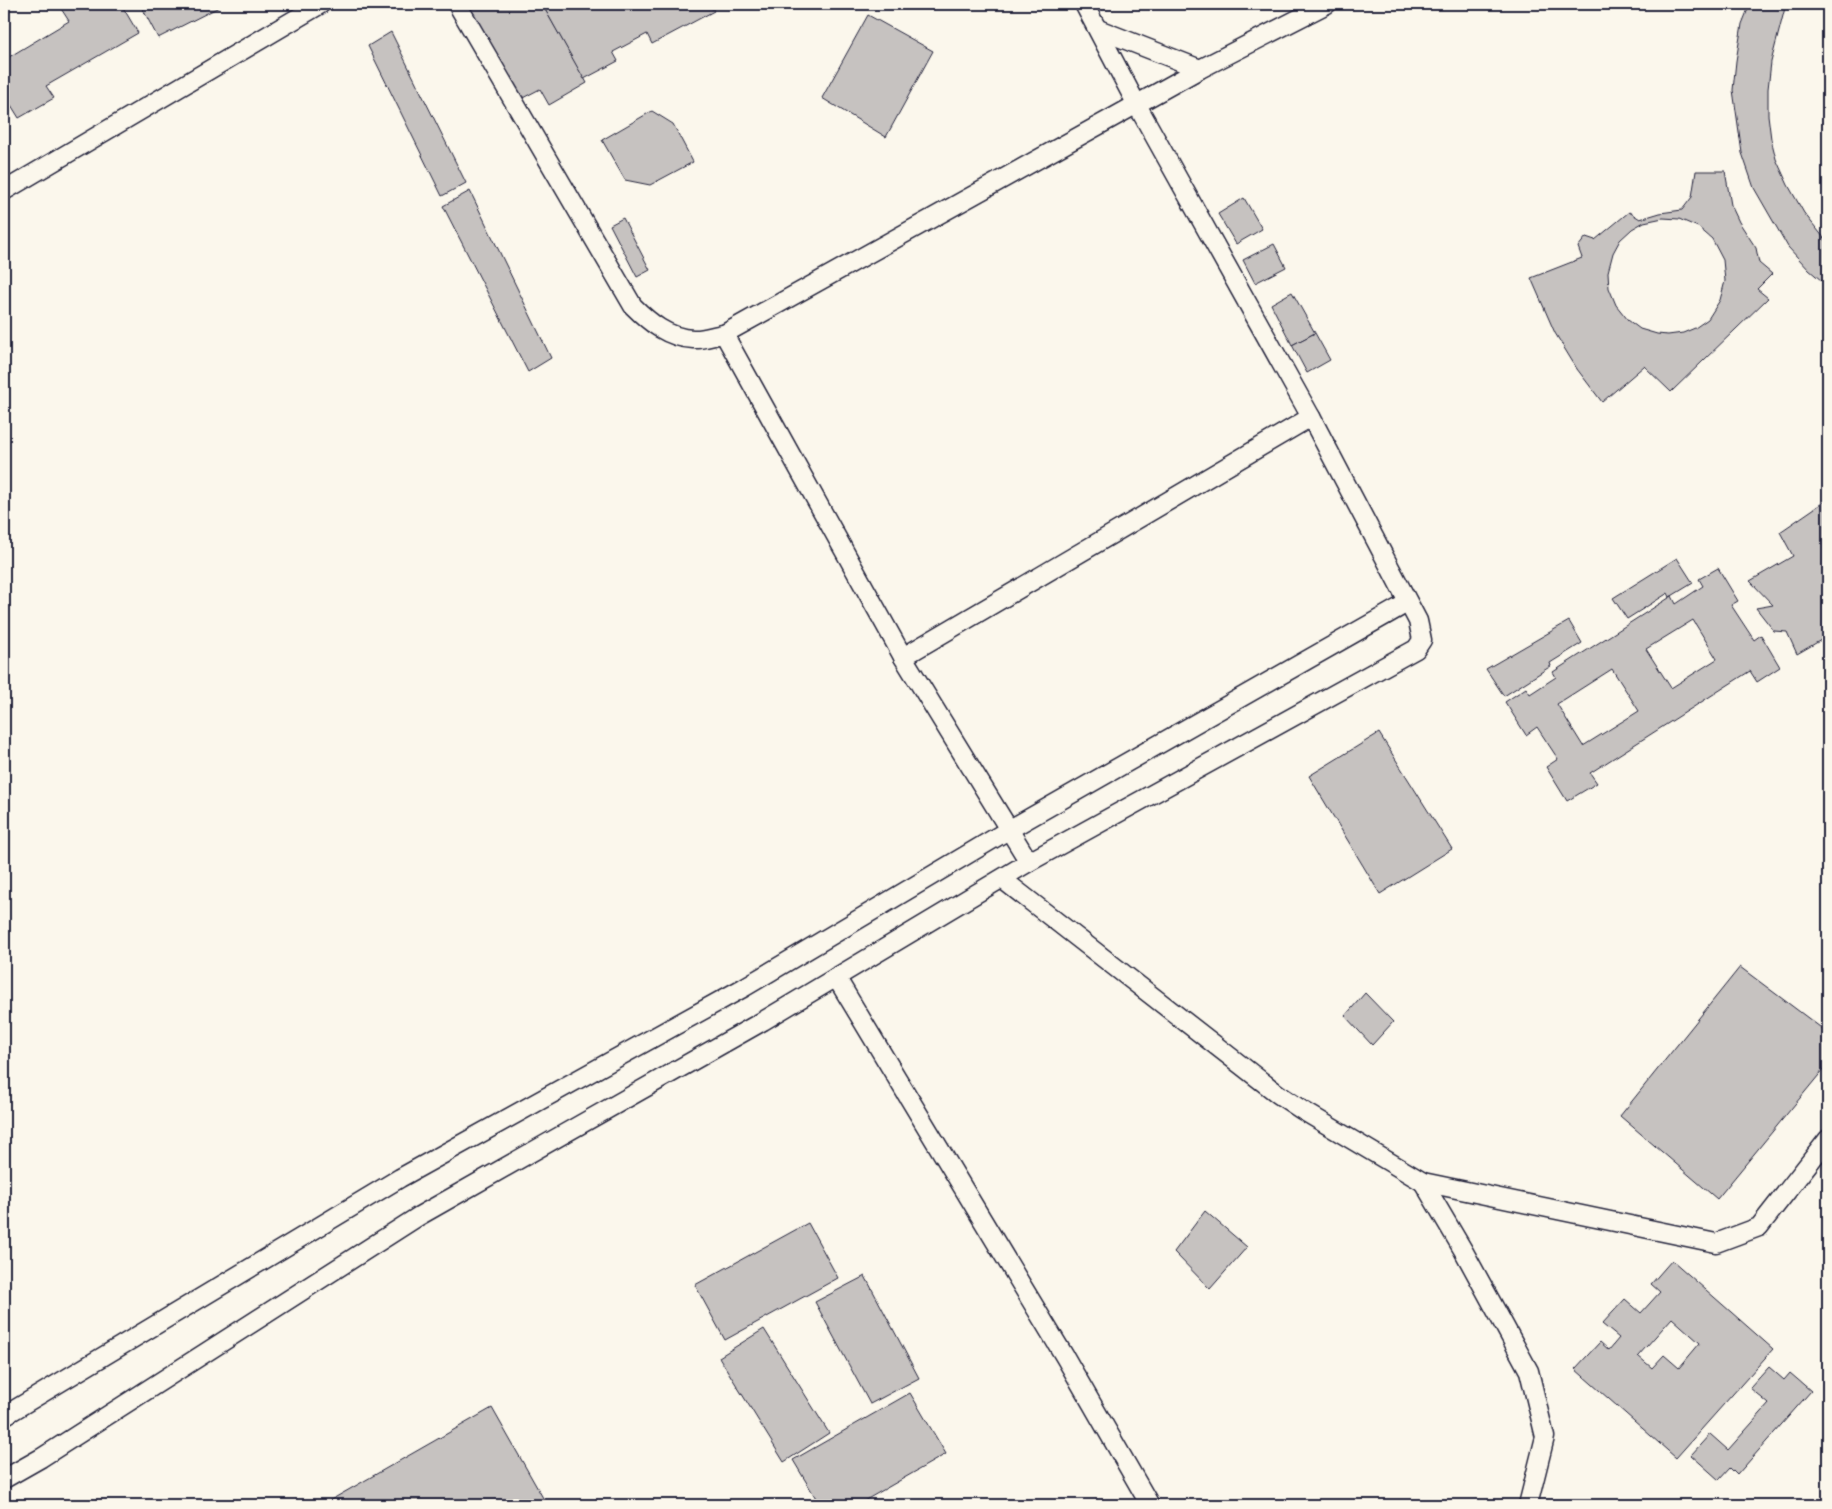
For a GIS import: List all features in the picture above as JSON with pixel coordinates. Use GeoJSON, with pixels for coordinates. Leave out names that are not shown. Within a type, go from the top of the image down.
{"type":"FeatureCollection","features":[{"type":"Feature","properties":{"kind":"lane"},"geometry":{"type":"LineString","coordinates":[[4,192],[321,4]]}},
{"type":"Feature","properties":{"kind":"lane"},"geometry":{"type":"LineString","coordinates":[[457,4],[633,306],[649,322],[671,335],[693,339],[724,334],[1200,69],[1327,4]]}},
{"type":"Feature","properties":{"kind":"lane"},"geometry":{"type":"LineString","coordinates":[[4,1479],[41,1458],[419,1216],[763,1021],[1029,862],[1416,649],[1422,640],[1418,622],[1311,417],[1137,105],[1084,4]]}},
{"type":"Feature","properties":{"kind":"lane"},"geometry":{"type":"LineString","coordinates":[[1098,29],[1200,69]]}},
{"type":"Feature","properties":{"kind":"lane"},"geometry":{"type":"LineString","coordinates":[[724,334],[902,657],[1029,862]]}},
{"type":"Feature","properties":{"kind":"lane"},"geometry":{"type":"LineString","coordinates":[[902,657],[1311,417]]}},
{"type":"Feature","properties":{"kind":"lane"},"geometry":{"type":"LineString","coordinates":[[4,1416],[400,1178],[743,988],[1010,829],[1407,602]]}},
{"type":"Feature","properties":{"kind":"lane"},"geometry":{"type":"LineString","coordinates":[[1002,878],[1278,1094],[1423,1182],[1716,1243],[1759,1227],[1828,1139]]}},
{"type":"Feature","properties":{"kind":"lane"},"geometry":{"type":"LineString","coordinates":[[836,977],[1065,1357],[1150,1505]]}},
{"type":"Feature","properties":{"kind":"lane"},"geometry":{"type":"LineString","coordinates":[[1423,1182],[1463,1250],[1529,1371],[1545,1438],[1528,1505]]}},
{"type":"Feature","properties":{"kind":"building"},"geometry":{"type":"Polygon","coordinates":[[[58,4],[121,4],[138,33],[46,86],[54,98],[19,118],[11,105],[4,109],[4,60],[69,21],[58,4]]]}},
{"type":"Feature","properties":{"kind":"building"},"geometry":{"type":"Polygon","coordinates":[[[140,4],[225,4],[158,38],[140,4]]]}},
{"type":"Feature","properties":{"kind":"building"},"geometry":{"type":"Polygon","coordinates":[[[461,4],[542,4],[587,83],[549,105],[540,89],[517,101],[461,4]]]}},
{"type":"Feature","properties":{"kind":"building"},"geometry":{"type":"Polygon","coordinates":[[[542,4],[710,4],[714,11],[652,44],[647,34],[613,52],[618,61],[584,79],[542,4]]]}},
{"type":"Feature","properties":{"kind":"building"},"geometry":{"type":"Polygon","coordinates":[[[1750,4],[1786,4],[1771,62],[1768,89],[1768,115],[1771,139],[1776,159],[1788,185],[1804,213],[1828,243],[1828,286],[1809,270],[1788,247],[1754,188],[1742,153],[1733,90],[1742,24],[1750,4]]]}},
{"type":"Feature","properties":{"kind":"building"},"geometry":{"type":"Polygon","coordinates":[[[868,15],[933,51],[886,137],[822,98],[868,15]]]}},
{"type":"Feature","properties":{"kind":"building"},"geometry":{"type":"Polygon","coordinates":[[[391,32],[466,183],[442,196],[368,46],[391,32]]]}},
{"type":"Feature","properties":{"kind":"building"},"geometry":{"type":"Polygon","coordinates":[[[652,111],[673,124],[693,162],[650,185],[625,180],[602,140],[652,111]]]}},
{"type":"Feature","properties":{"kind":"building"},"geometry":{"type":"Polygon","coordinates":[[[1696,171],[1725,171],[1731,205],[1739,222],[1756,248],[1759,263],[1772,274],[1757,289],[1768,298],[1671,392],[1644,366],[1602,402],[1577,369],[1555,333],[1531,278],[1582,258],[1578,247],[1586,237],[1595,240],[1629,212],[1640,219],[1660,213],[1682,210],[1692,197],[1696,171]],[[1663,218],[1644,222],[1632,229],[1620,240],[1613,253],[1608,272],[1609,288],[1616,305],[1628,320],[1640,329],[1657,334],[1683,333],[1695,328],[1708,319],[1720,300],[1725,281],[1723,260],[1712,239],[1698,227],[1679,219],[1663,218]]]}},
{"type":"Feature","properties":{"kind":"building"},"geometry":{"type":"Polygon","coordinates":[[[470,191],[551,358],[528,372],[443,206],[470,191]]]}},
{"type":"Feature","properties":{"kind":"building"},"geometry":{"type":"Polygon","coordinates":[[[1244,198],[1262,229],[1236,244],[1218,214],[1244,198]]]}},
{"type":"Feature","properties":{"kind":"building"},"geometry":{"type":"Polygon","coordinates":[[[623,218],[650,270],[637,277],[610,225],[623,218]]]}},
{"type":"Feature","properties":{"kind":"building"},"geometry":{"type":"Polygon","coordinates":[[[1274,244],[1286,267],[1255,283],[1243,260],[1274,244]]]}},
{"type":"Feature","properties":{"kind":"building"},"geometry":{"type":"Polygon","coordinates":[[[1292,292],[1315,333],[1292,345],[1271,304],[1292,292]]]}},
{"type":"Feature","properties":{"kind":"building"},"geometry":{"type":"Polygon","coordinates":[[[1315,333],[1330,360],[1307,373],[1292,345],[1315,333]]]}},
{"type":"Feature","properties":{"kind":"building"},"geometry":{"type":"Polygon","coordinates":[[[1828,499],[1828,636],[1797,654],[1787,632],[1774,631],[1756,608],[1773,605],[1750,581],[1793,556],[1780,532],[1828,499]]]}},
{"type":"Feature","properties":{"kind":"building"},"geometry":{"type":"Polygon","coordinates":[[[1677,558],[1693,583],[1670,597],[1668,593],[1627,619],[1613,598],[1677,558]]]}},
{"type":"Feature","properties":{"kind":"building"},"geometry":{"type":"Polygon","coordinates":[[[1718,568],[1738,601],[1731,605],[1754,640],[1761,635],[1780,667],[1757,682],[1750,671],[1590,773],[1597,783],[1567,801],[1546,767],[1558,759],[1537,727],[1526,735],[1505,702],[1526,688],[1530,694],[1556,677],[1553,672],[1672,596],[1676,604],[1703,586],[1699,579],[1718,568]],[[1693,620],[1646,649],[1671,688],[1717,659],[1693,620]],[[1612,669],[1557,704],[1583,746],[1639,711],[1612,669]]]}},
{"type":"Feature","properties":{"kind":"building"},"geometry":{"type":"Polygon","coordinates":[[[1569,621],[1582,643],[1550,663],[1551,666],[1504,696],[1486,669],[1569,621]]]}},
{"type":"Feature","properties":{"kind":"building"},"geometry":{"type":"Polygon","coordinates":[[[1379,733],[1452,849],[1380,894],[1309,776],[1379,733]]]}},
{"type":"Feature","properties":{"kind":"building"},"geometry":{"type":"Polygon","coordinates":[[[1740,967],[1828,1033],[1828,1064],[1717,1199],[1620,1116],[1740,967]]]}},
{"type":"Feature","properties":{"kind":"building"},"geometry":{"type":"Polygon","coordinates":[[[1365,993],[1393,1022],[1372,1045],[1345,1016],[1365,993]]]}},
{"type":"Feature","properties":{"kind":"building"},"geometry":{"type":"Polygon","coordinates":[[[1205,1211],[1247,1247],[1210,1289],[1174,1252],[1205,1211]]]}},
{"type":"Feature","properties":{"kind":"building"},"geometry":{"type":"Polygon","coordinates":[[[808,1223],[838,1278],[725,1340],[695,1285],[808,1223]]]}},
{"type":"Feature","properties":{"kind":"building"},"geometry":{"type":"Polygon","coordinates":[[[1672,1260],[1773,1349],[1676,1458],[1575,1369],[1600,1342],[1609,1350],[1619,1338],[1602,1324],[1625,1299],[1641,1313],[1660,1292],[1651,1284],[1672,1260]],[[1672,1318],[1638,1356],[1652,1368],[1664,1355],[1679,1368],[1700,1343],[1672,1318]]]}},
{"type":"Feature","properties":{"kind":"building"},"geometry":{"type":"Polygon","coordinates":[[[865,1276],[919,1378],[870,1404],[815,1302],[865,1276]]]}},
{"type":"Feature","properties":{"kind":"building"},"geometry":{"type":"Polygon","coordinates":[[[764,1329],[829,1433],[784,1462],[719,1357],[764,1329]]]}},
{"type":"Feature","properties":{"kind":"building"},"geometry":{"type":"Polygon","coordinates":[[[1769,1367],[1784,1380],[1790,1373],[1811,1391],[1737,1475],[1730,1468],[1719,1480],[1691,1455],[1710,1434],[1728,1450],[1769,1404],[1750,1388],[1769,1367]]]}},
{"type":"Feature","properties":{"kind":"building"},"geometry":{"type":"Polygon","coordinates":[[[910,1393],[946,1454],[857,1505],[820,1505],[793,1460],[910,1393]]]}},
{"type":"Feature","properties":{"kind":"building"},"geometry":{"type":"Polygon","coordinates":[[[492,1408],[547,1505],[322,1505],[492,1408]]]}}]}
